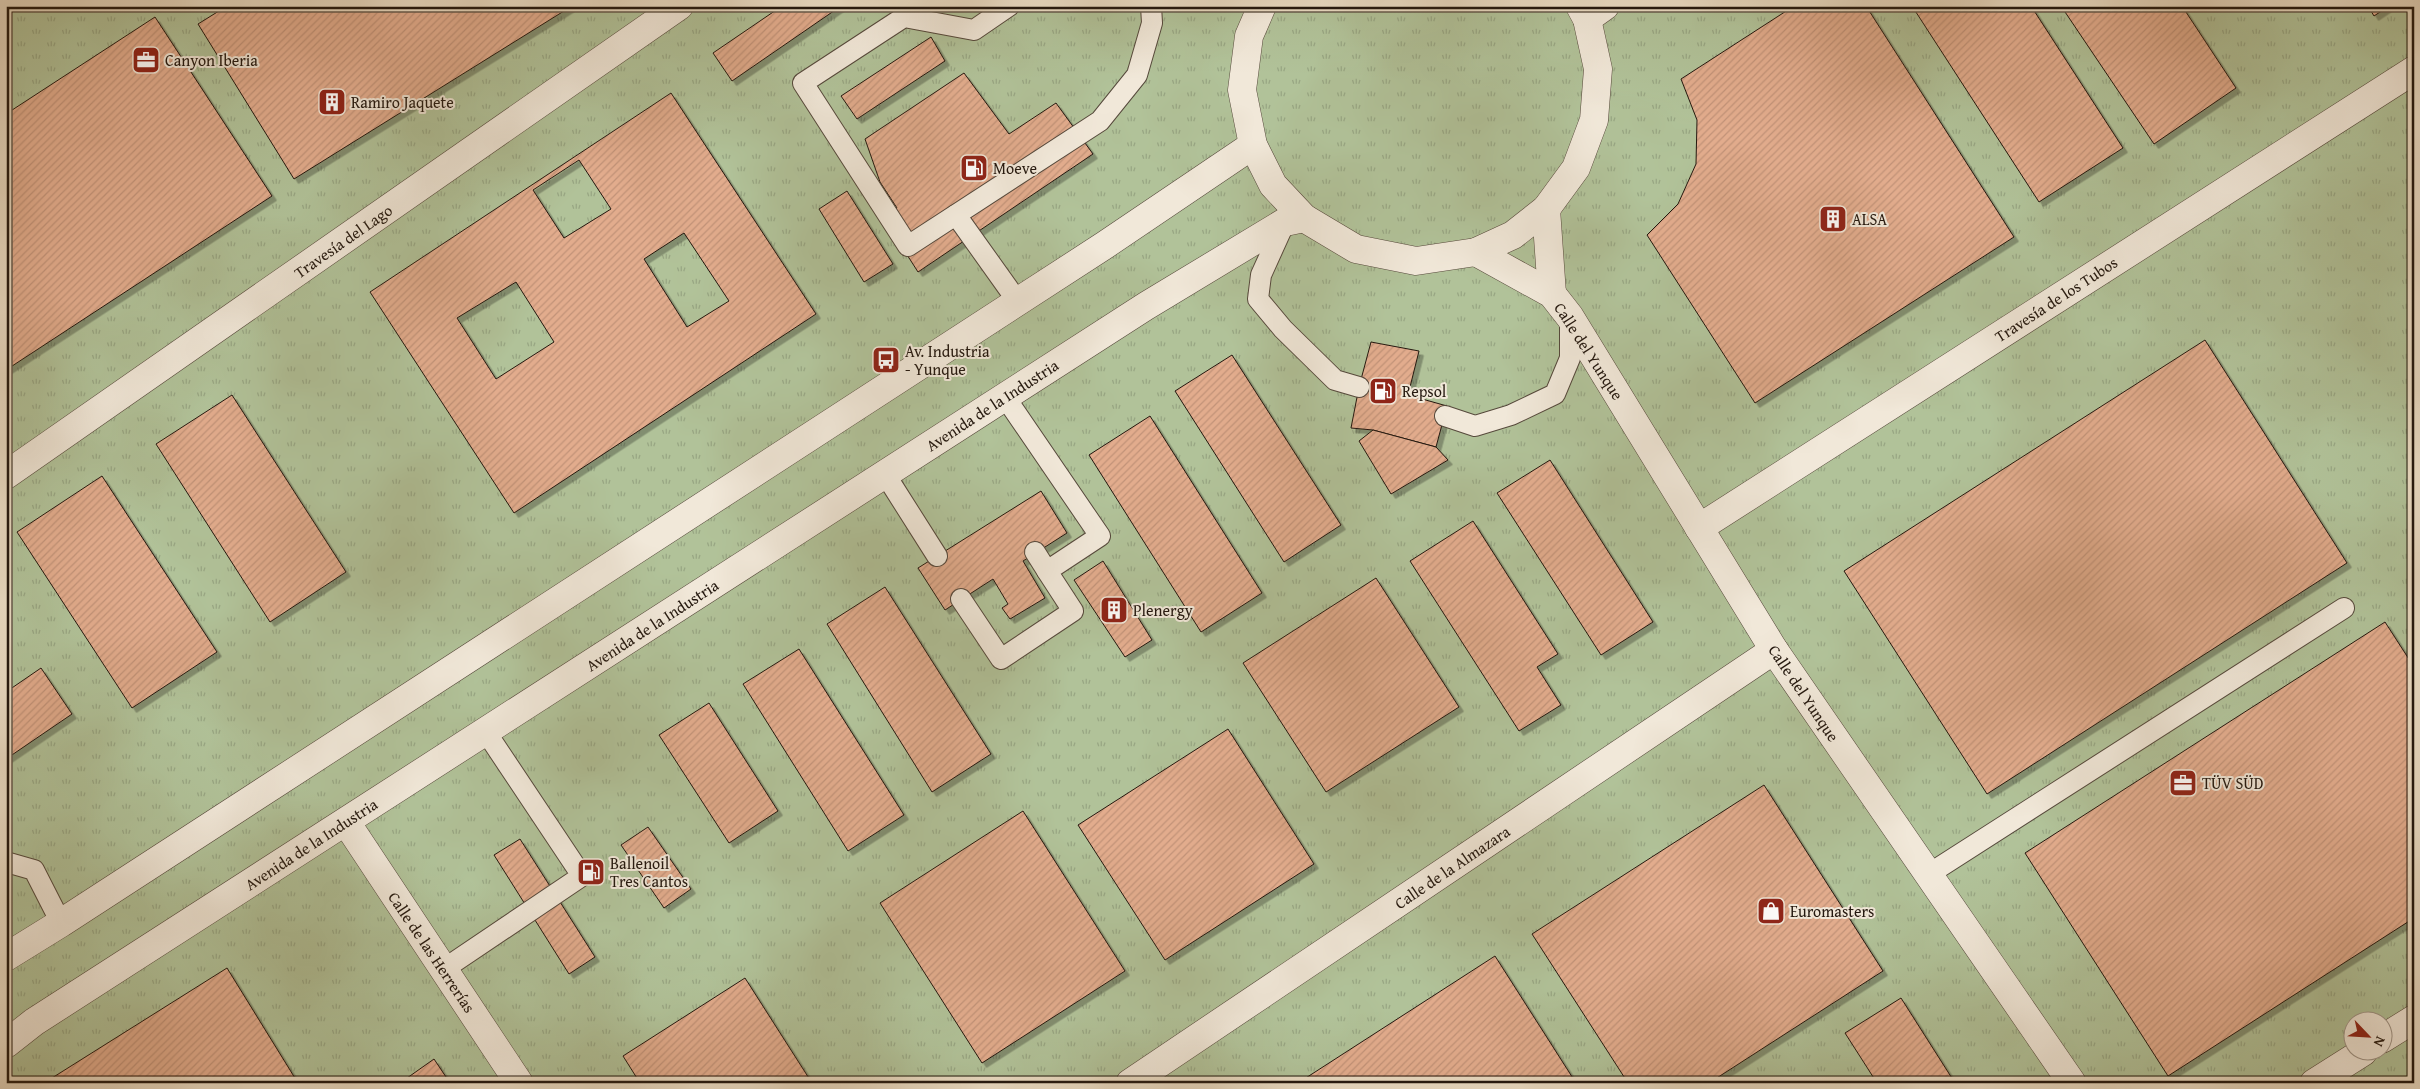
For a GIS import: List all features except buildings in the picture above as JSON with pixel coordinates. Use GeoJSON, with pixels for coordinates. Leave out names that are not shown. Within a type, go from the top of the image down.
{"type":"FeatureCollection","features":[{"type":"Feature","properties":{"kind":"street","name":"Travesía del Lago"},"geometry":{"type":"LineString","coordinates":[[6,475],[679,6]]}},
{"type":"Feature","properties":{"kind":"street"},"geometry":{"type":"LineString","coordinates":[[1262,6],[1249,36],[1242,90],[1253,145],[1294,220],[1356,249],[1416,261],[1476,252],[1513,234],[1546,209],[1576,168],[1594,120],[1598,68],[1591,10]]}},
{"type":"Feature","properties":{"kind":"street","name":"Travesía de los Tubos"},"geometry":{"type":"LineString","coordinates":[[1699,528],[2414,70]]}},
{"type":"Feature","properties":{"kind":"street"},"geometry":{"type":"LineString","coordinates":[[6,957],[61,924],[1018,302],[1253,145]]}},
{"type":"Feature","properties":{"kind":"street","name":"Calle del Yunque"},"geometry":{"type":"LineString","coordinates":[[1546,209],[1552,294]]}},
{"type":"Feature","properties":{"kind":"street","name":"Avenida de la Industria"},"geometry":{"type":"LineString","coordinates":[[6,1044],[34,1022],[1146,306],[1294,220]]}},
{"type":"Feature","properties":{"kind":"street","name":"Calle del Yunque"},"geometry":{"type":"LineString","coordinates":[[1476,252],[1552,294],[1570,316],[1774,650],[2072,1083]]}},
{"type":"Feature","properties":{"kind":"street","name":"Calle de la Almazara"},"geometry":{"type":"LineString","coordinates":[[1130,1083],[1774,650]]}},
{"type":"Feature","properties":{"kind":"street","name":"Calle de las Herrerías"},"geometry":{"type":"LineString","coordinates":[[346,822],[519,1083]]}},
{"type":"Feature","properties":{"kind":"street"},"geometry":{"type":"LineString","coordinates":[[2392,1033],[2414,1019]]}},
{"type":"Feature","properties":{"kind":"street"},"geometry":{"type":"LineString","coordinates":[[2314,1083],[2347,1062]]}},
{"type":"Feature","properties":{"kind":"lane"},"geometry":{"type":"LineString","coordinates":[[1009,6],[974,30],[904,17],[803,83],[908,246],[1100,121],[1137,75],[1152,23],[1151,6]]}},
{"type":"Feature","properties":{"kind":"lane"},"geometry":{"type":"LineString","coordinates":[[956,215],[1018,302]]}},
{"type":"Feature","properties":{"kind":"lane"},"geometry":{"type":"LineString","coordinates":[[1294,220],[1261,275],[1258,299],[1283,329],[1334,380],[1358,387]]}},
{"type":"Feature","properties":{"kind":"lane"},"geometry":{"type":"LineString","coordinates":[[1445,416],[1475,426],[1511,415],[1555,394],[1570,358],[1570,316]]}},
{"type":"Feature","properties":{"kind":"lane"},"geometry":{"type":"LineString","coordinates":[[1005,397],[1100,536],[1047,571]]}},
{"type":"Feature","properties":{"kind":"lane"},"geometry":{"type":"LineString","coordinates":[[885,474],[937,556]]}},
{"type":"Feature","properties":{"kind":"lane"},"geometry":{"type":"LineString","coordinates":[[961,599],[1001,659],[1073,611],[1035,552]]}},
{"type":"Feature","properties":{"kind":"lane"},"geometry":{"type":"LineString","coordinates":[[1928,874],[2344,608]]}},
{"type":"Feature","properties":{"kind":"lane"},"geometry":{"type":"LineString","coordinates":[[444,970],[582,876],[486,732]]}},
{"type":"Feature","properties":{"kind":"lane"},"geometry":{"type":"LineString","coordinates":[[6,862],[34,870],[61,924]]}},
{"type":"Feature","properties":{"kind":"green space"},"geometry":{"type":"Polygon","coordinates":[[[6,6],[2414,6],[2414,1083],[6,1083],[6,6]]]}},
{"type":"Feature","properties":{"kind":"place","name":"Canyon Iberia"},"geometry":{"type":"Point","coordinates":[146,60]}},
{"type":"Feature","properties":{"kind":"place","name":"Ramiro Jaquete"},"geometry":{"type":"Point","coordinates":[332,102]}},
{"type":"Feature","properties":{"kind":"place","name":"Moeve"},"geometry":{"type":"Point","coordinates":[974,168]}},
{"type":"Feature","properties":{"kind":"place","name":"ALSA"},"geometry":{"type":"Point","coordinates":[1833,219]}},
{"type":"Feature","properties":{"kind":"place","name":"Av. Industria - Yunque"},"geometry":{"type":"Point","coordinates":[886,360]}},
{"type":"Feature","properties":{"kind":"place","name":"Repsol"},"geometry":{"type":"Point","coordinates":[1383,391]}},
{"type":"Feature","properties":{"kind":"place","name":"Plenergy"},"geometry":{"type":"Point","coordinates":[1114,610]}},
{"type":"Feature","properties":{"kind":"place","name":"TÜV SÜD"},"geometry":{"type":"Point","coordinates":[2183,783]}},
{"type":"Feature","properties":{"kind":"place","name":"Ballenoil Tres Cantos"},"geometry":{"type":"Point","coordinates":[591,872]}},
{"type":"Feature","properties":{"kind":"place","name":"Euromasters"},"geometry":{"type":"Point","coordinates":[1771,911]}}]}
